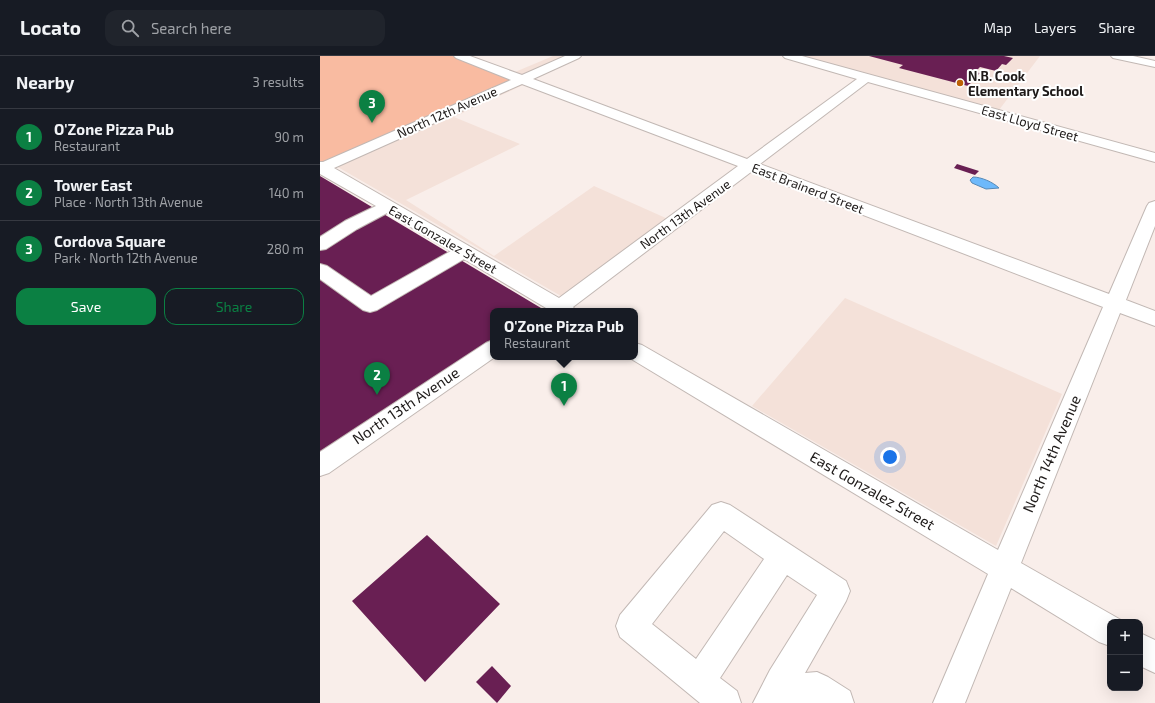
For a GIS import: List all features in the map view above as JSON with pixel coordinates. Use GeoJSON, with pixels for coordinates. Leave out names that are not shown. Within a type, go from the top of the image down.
{"type":"FeatureCollection","features":[{"type":"Feature","properties":{"kind":"street","name":"East Brainerd Street"},"geometry":{"type":"LineString","coordinates":[[460,56],[1155,319]]}},
{"type":"Feature","properties":{"kind":"street","name":"North 12th Avenue"},"geometry":{"type":"LineString","coordinates":[[321,167],[575,56]]}},
{"type":"Feature","properties":{"kind":"street","name":"East Lloyd Street"},"geometry":{"type":"LineString","coordinates":[[789,56],[1155,158]]}},
{"type":"Feature","properties":{"kind":"street"},"geometry":{"type":"LineString","coordinates":[[1117,56],[1155,64]]}},
{"type":"Feature","properties":{"kind":"street","name":"North 13th Avenue"},"geometry":{"type":"LineString","coordinates":[[556,308],[750,166],[867,77]]}},
{"type":"Feature","properties":{"kind":"street"},"geometry":{"type":"LineString","coordinates":[[970,94],[974,98],[972,107]]}},
{"type":"Feature","properties":{"kind":"street","name":"East Gonzalez Street"},"geometry":{"type":"LineString","coordinates":[[321,167],[464,251],[556,308]]}},
{"type":"Feature","properties":{"kind":"street"},"geometry":{"type":"LineString","coordinates":[[326,240],[388,206]]}},
{"type":"Feature","properties":{"kind":"street","name":"North 14th Avenue"},"geometry":{"type":"LineString","coordinates":[[949,703],[1155,206]]}},
{"type":"Feature","properties":{"kind":"street"},"geometry":{"type":"LineString","coordinates":[[320,270],[370,305],[464,251]]}},
{"type":"Feature","properties":{"kind":"street","name":"North 13th Avenue"},"geometry":{"type":"LineString","coordinates":[[320,465],[490,350]]}},
{"type":"Feature","properties":{"kind":"street","name":"East Gonzalez Street"},"geometry":{"type":"LineString","coordinates":[[638,353],[1107,629]]}},
{"type":"Feature","properties":{"kind":"street"},"geometry":{"type":"LineString","coordinates":[[725,703],[631,626],[721,514],[836,591],[786,694]]}},
{"type":"Feature","properties":{"kind":"street"},"geometry":{"type":"LineString","coordinates":[[699,682],[783,556]]}},
{"type":"Feature","properties":{"kind":"street"},"geometry":{"type":"LineString","coordinates":[[1143,650],[1155,657]]}},
{"type":"Feature","properties":{"kind":"street"},"geometry":{"type":"LineString","coordinates":[[786,694],[817,688],[838,703]]}},
{"type":"Feature","properties":{"kind":"shaded area"},"geometry":{"type":"Polygon","coordinates":[[[320,56],[460,56],[522,79],[320,166],[320,56]]]}},
{"type":"Feature","properties":{"kind":"shaded area"},"geometry":{"type":"Polygon","coordinates":[[[553,56],[567,56],[523,75],[515,72],[553,56]]]}},
{"type":"Feature","properties":{"kind":"shaded area","name":"N.B. Cook Elementary School"},"geometry":{"type":"Polygon","coordinates":[[[803,56],[1040,56],[999,110],[803,56]]]}},
{"type":"Feature","properties":{"kind":"shaded area"},"geometry":{"type":"Polygon","coordinates":[[[520,84],[523,85],[454,117],[520,144],[406,200],[494,256],[594,186],[668,219],[561,296],[336,166],[520,84]]]}},
{"type":"Feature","properties":{"kind":"shaded area"},"geometry":{"type":"Polygon","coordinates":[[[845,298],[1062,394],[996,546],[752,406],[845,298]]]}},
{"type":"Feature","properties":{"kind":"water"},"geometry":{"type":"Polygon","coordinates":[[[973,177],[987,180],[999,188],[986,189],[972,183],[970,180],[973,177]]]}},
{"type":"Feature","properties":{"kind":"building"},"geometry":{"type":"Polygon","coordinates":[[[869,56],[1004,56],[1013,58],[1006,65],[1002,64],[996,71],[980,67],[975,72],[980,73],[968,86],[899,68],[903,65],[869,56]]]}},
{"type":"Feature","properties":{"kind":"building"},"geometry":{"type":"Polygon","coordinates":[[[957,164],[979,171],[975,175],[954,168],[957,164]]]}},
{"type":"Feature","properties":{"kind":"building"},"geometry":{"type":"Polygon","coordinates":[[[320,176],[541,308],[490,308],[490,356],[320,477],[320,176]]]}},
{"type":"Feature","properties":{"kind":"building"},"geometry":{"type":"Polygon","coordinates":[[[427,535],[500,604],[425,682],[352,601],[427,535]]]}},
{"type":"Feature","properties":{"kind":"building"},"geometry":{"type":"Polygon","coordinates":[[[492,666],[511,686],[497,703],[476,682],[492,666]]]}},
{"type":"Feature","properties":{"kind":"place","name":"N.B. Cook Elementary School"},"geometry":{"type":"Point","coordinates":[960,83]}},
{"type":"Feature","properties":{"kind":"place","name":"Cordova Square"},"geometry":{"type":"Point","coordinates":[372,123]}},
{"type":"Feature","properties":{"kind":"place","name":"Tower East"},"geometry":{"type":"Point","coordinates":[377,395]}},
{"type":"Feature","properties":{"kind":"place","name":"O'Zone Pizza Pub"},"geometry":{"type":"Point","coordinates":[564,406]}}]}
